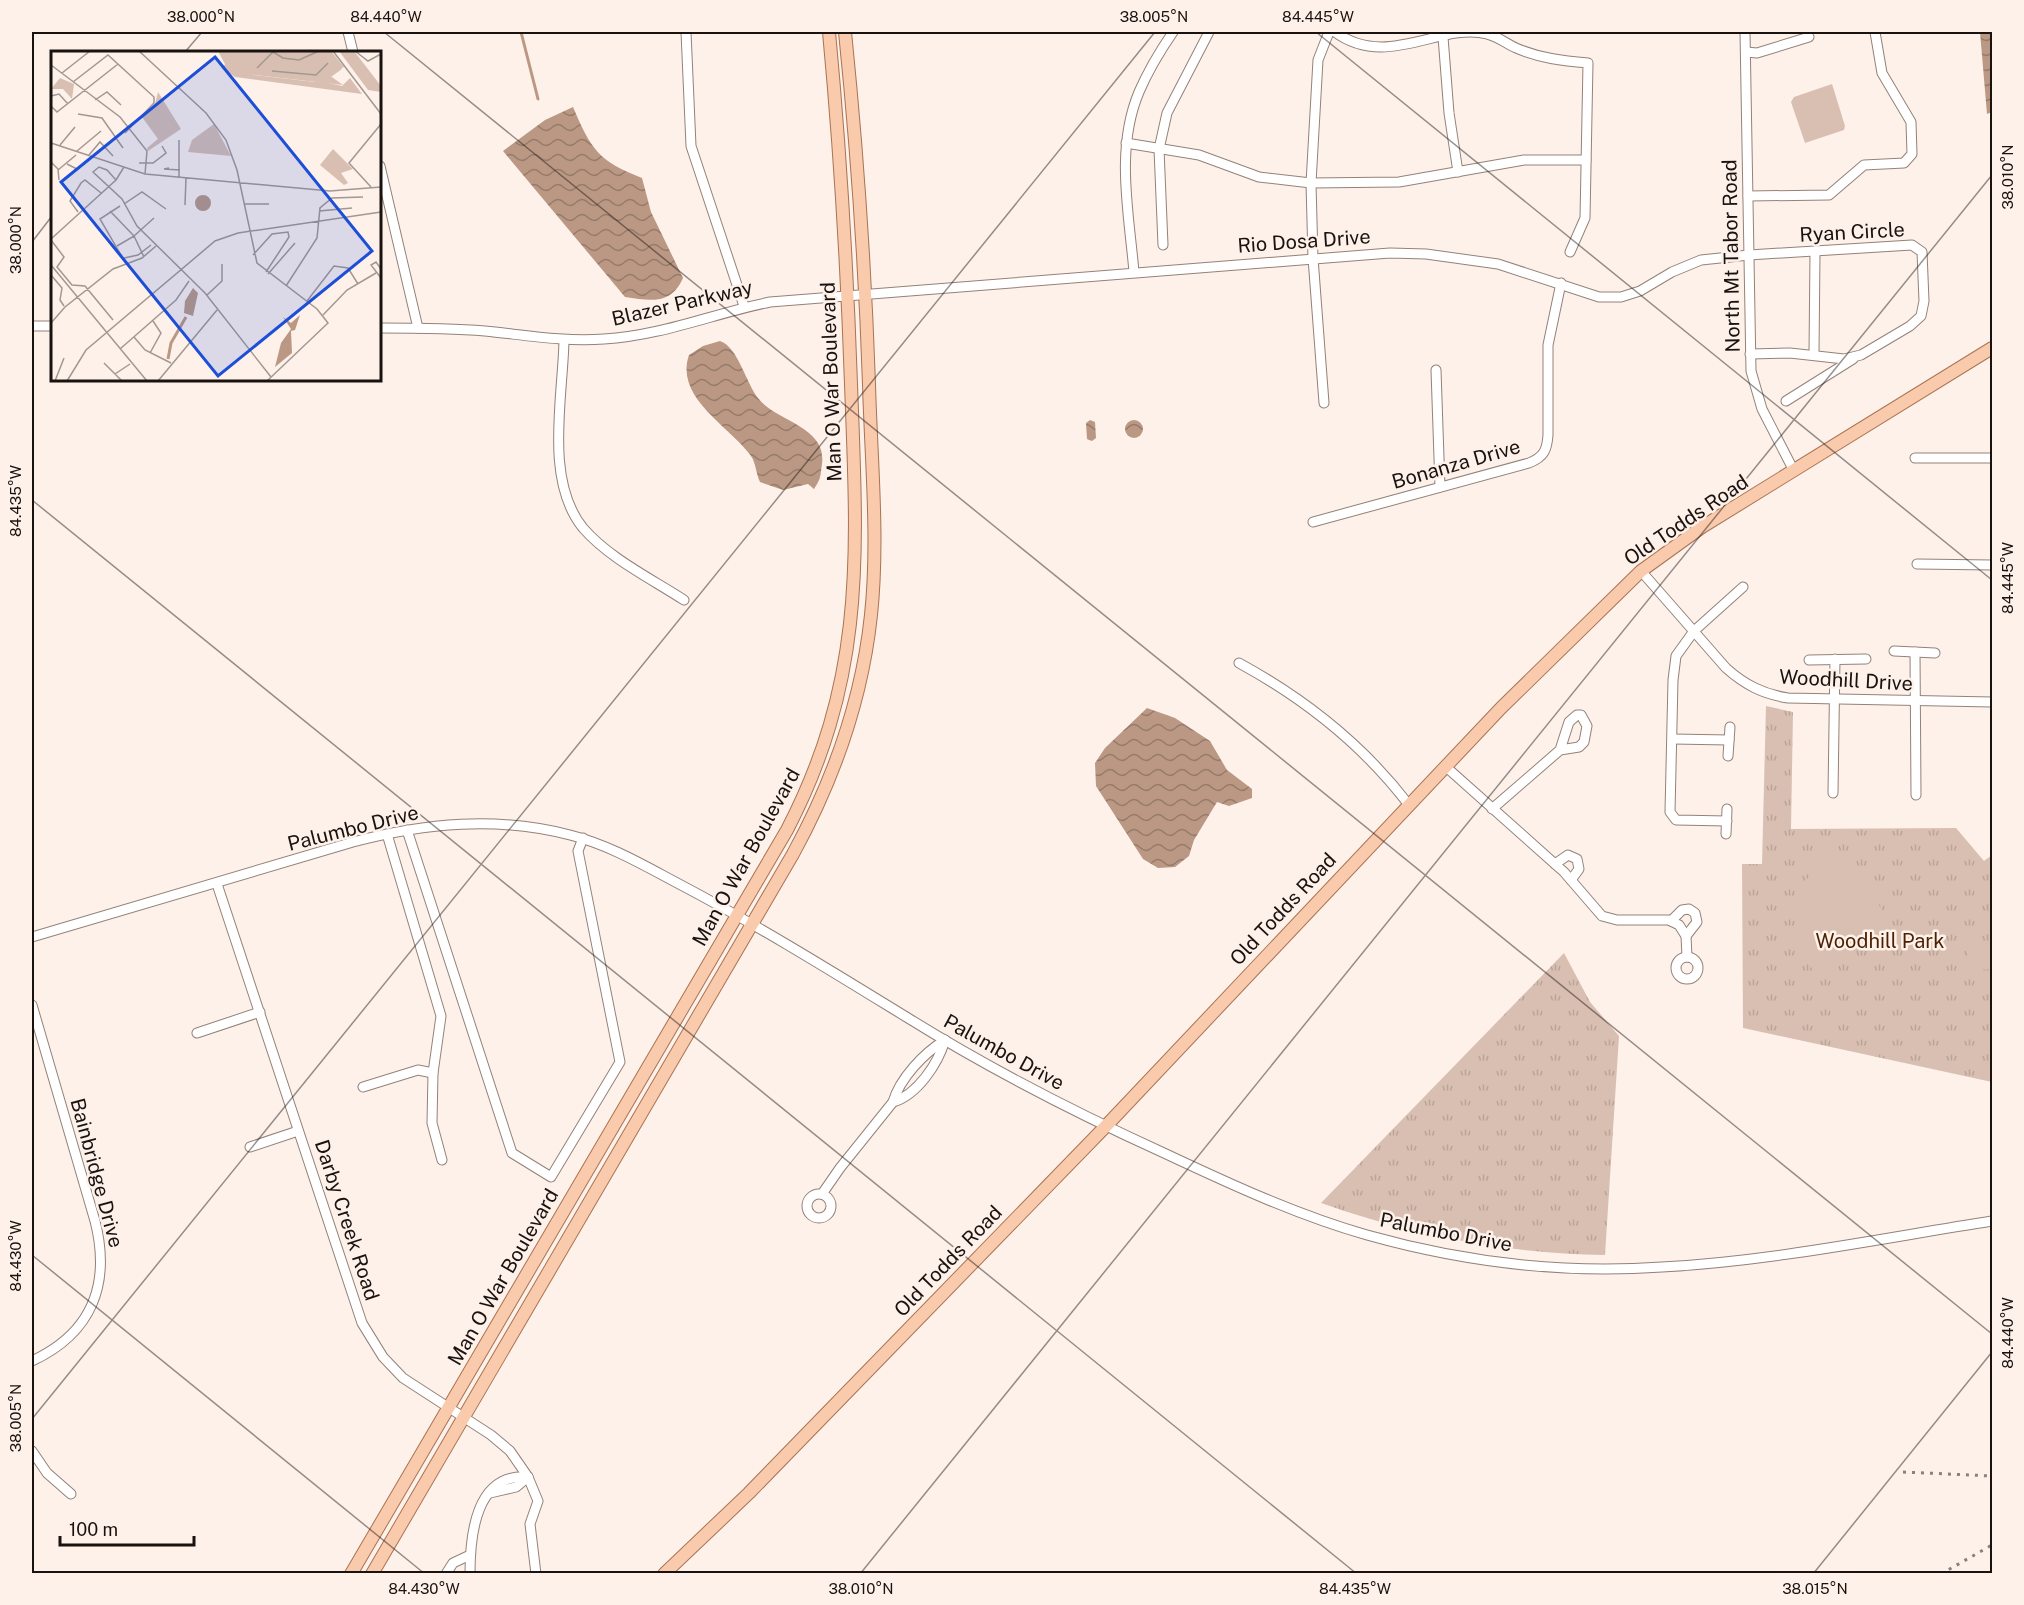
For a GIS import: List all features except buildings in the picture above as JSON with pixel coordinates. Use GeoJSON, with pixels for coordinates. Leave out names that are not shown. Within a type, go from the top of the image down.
{"type":"FeatureCollection","features":[{"type":"Feature","properties":{"kind":"main road","name":"Man O War Boulevard"},"geometry":{"type":"LineString","coordinates":[[351,1574],[787,830],[816,769],[830,731],[847,659],[854,602],[856,543],[848,296],[829,32]]}},
{"type":"Feature","properties":{"kind":"main road","name":"Man O War Boulevard"},"geometry":{"type":"LineString","coordinates":[[372,1574],[805,833],[828,785],[848,730],[862,673],[871,613],[874,548],[860,184],[845,32]]}},
{"type":"Feature","properties":{"kind":"main road","name":"Old Todds Road"},"geometry":{"type":"LineString","coordinates":[[664,1574],[756,1485],[1106,1126],[1445,766],[1641,571],[1702,527],[1992,348]]}},
{"type":"Feature","properties":{"kind":"street"},"geometry":{"type":"LineString","coordinates":[[348,32],[353,51]]}},
{"type":"Feature","properties":{"kind":"street"},"geometry":{"type":"LineString","coordinates":[[686,32],[691,146],[744,306]]}},
{"type":"Feature","properties":{"kind":"street"},"geometry":{"type":"LineString","coordinates":[[1134,272],[1126,186],[1126,143],[1137,95],[1173,32]]}},
{"type":"Feature","properties":{"kind":"street"},"geometry":{"type":"LineString","coordinates":[[1163,245],[1159,149],[1167,113],[1209,32]]}},
{"type":"Feature","properties":{"kind":"street"},"geometry":{"type":"LineString","coordinates":[[1324,403],[1313,258],[1311,183],[1318,60],[1329,32]]}},
{"type":"Feature","properties":{"kind":"street"},"geometry":{"type":"LineString","coordinates":[[1335,32],[1372,46],[1404,46],[1457,33],[1496,34],[1545,58],[1588,63],[1586,218],[1570,252]]}},
{"type":"Feature","properties":{"kind":"street","name":"North Mt Tabor Road"},"geometry":{"type":"LineString","coordinates":[[1745,32],[1750,354],[1762,409],[1794,471]]}},
{"type":"Feature","properties":{"kind":"street"},"geometry":{"type":"LineString","coordinates":[[1748,196],[1829,195],[1864,165],[1904,163],[1909,159],[1912,154],[1911,122],[1881,73],[1875,32]]}},
{"type":"Feature","properties":{"kind":"street"},"geometry":{"type":"LineString","coordinates":[[1443,37],[1449,113],[1458,172]]}},
{"type":"Feature","properties":{"kind":"street"},"geometry":{"type":"LineString","coordinates":[[1746,52],[1757,53],[1809,37]]}},
{"type":"Feature","properties":{"kind":"street"},"geometry":{"type":"LineString","coordinates":[[1126,143],[1199,155],[1259,177],[1311,183],[1400,182],[1524,160],[1586,160]]}},
{"type":"Feature","properties":{"kind":"street"},"geometry":{"type":"LineString","coordinates":[[381,170],[418,328]]}},
{"type":"Feature","properties":{"kind":"street","name":"Ryan Circle"},"geometry":{"type":"LineString","coordinates":[[1749,255],[1815,253],[1912,245],[1922,252],[1924,301],[1921,316],[1910,326],[1786,401]]}},
{"type":"Feature","properties":{"kind":"street","name":"Rio Dosa Drive"},"geometry":{"type":"LineString","coordinates":[[848,296],[1390,253],[1435,255],[1498,264],[1599,297],[1620,297],[1640,291],[1701,260],[1749,255]]}},
{"type":"Feature","properties":{"kind":"street"},"geometry":{"type":"LineString","coordinates":[[1814,354],[1815,253]]}},
{"type":"Feature","properties":{"kind":"street","name":"Bonanza Drive"},"geometry":{"type":"LineString","coordinates":[[1314,522],[1529,463],[1542,455],[1547,448],[1548,345],[1561,283]]}},
{"type":"Feature","properties":{"kind":"street","name":"Blazer Parkway"},"geometry":{"type":"LineString","coordinates":[[381,328],[467,330],[564,340],[638,335],[744,306],[787,300],[848,296]]}},
{"type":"Feature","properties":{"kind":"street"},"geometry":{"type":"LineString","coordinates":[[32,326],[51,326]]}},
{"type":"Feature","properties":{"kind":"street"},"geometry":{"type":"LineString","coordinates":[[564,340],[559,455],[563,483],[573,510],[582,527],[597,541],[621,560],[684,600]]}},
{"type":"Feature","properties":{"kind":"street"},"geometry":{"type":"LineString","coordinates":[[1750,354],[1814,354],[1844,359],[1856,357]]}},
{"type":"Feature","properties":{"kind":"street"},"geometry":{"type":"LineString","coordinates":[[1436,370],[1440,487]]}},
{"type":"Feature","properties":{"kind":"street"},"geometry":{"type":"LineString","coordinates":[[1915,458],[1992,458]]}},
{"type":"Feature","properties":{"kind":"street"},"geometry":{"type":"LineString","coordinates":[[1917,564],[1992,565]]}},
{"type":"Feature","properties":{"kind":"street","name":"Woodhill Drive"},"geometry":{"type":"LineString","coordinates":[[1641,571],[1726,668],[1750,687],[1788,698],[1914,703],[1992,702]]}},
{"type":"Feature","properties":{"kind":"street"},"geometry":{"type":"LineString","coordinates":[[1727,821],[1683,821],[1672,817],[1669,805],[1674,664],[1680,648],[1694,631],[1743,587]]}},
{"type":"Feature","properties":{"kind":"street"},"geometry":{"type":"LineString","coordinates":[[1894,651],[1935,653]]}},
{"type":"Feature","properties":{"kind":"street"},"geometry":{"type":"LineString","coordinates":[[1915,652],[1916,795]]}},
{"type":"Feature","properties":{"kind":"street"},"geometry":{"type":"LineString","coordinates":[[1833,793],[1835,659]]}},
{"type":"Feature","properties":{"kind":"street"},"geometry":{"type":"LineString","coordinates":[[1809,660],[1866,659]]}},
{"type":"Feature","properties":{"kind":"street"},"geometry":{"type":"LineString","coordinates":[[1239,663],[1330,723],[1376,765],[1409,805]]}},
{"type":"Feature","properties":{"kind":"street"},"geometry":{"type":"LineString","coordinates":[[1728,756],[1730,727]]}},
{"type":"Feature","properties":{"kind":"street"},"geometry":{"type":"LineString","coordinates":[[1672,739],[1729,740]]}},
{"type":"Feature","properties":{"kind":"street"},"geometry":{"type":"LineString","coordinates":[[1492,809],[1560,750]]}},
{"type":"Feature","properties":{"kind":"street"},"geometry":{"type":"LineString","coordinates":[[1445,766],[1555,864],[1594,909],[1608,919],[1671,921],[1682,928],[1686,936],[1687,957]]}},
{"type":"Feature","properties":{"kind":"street"},"geometry":{"type":"LineString","coordinates":[[1726,834],[1727,809]]}},
{"type":"Feature","properties":{"kind":"street","name":"Palumbo Drive"},"geometry":{"type":"LineString","coordinates":[[32,937],[387,834],[407,830],[493,823],[538,828],[583,838],[612,848],[753,924],[945,1040],[1106,1126],[1242,1188],[1342,1228],[1441,1253],[1506,1263],[1617,1269],[1702,1264],[1992,1221]]}},
{"type":"Feature","properties":{"kind":"street"},"geometry":{"type":"LineString","coordinates":[[407,830],[512,1153],[551,1177],[620,1062],[578,851],[583,838]]}},
{"type":"Feature","properties":{"kind":"street"},"geometry":{"type":"LineString","coordinates":[[387,834],[441,1016],[433,1072],[432,1124],[442,1160]]}},
{"type":"Feature","properties":{"kind":"street"},"geometry":{"type":"LineString","coordinates":[[1555,864],[1568,855],[1577,859],[1579,869],[1571,880]]}},
{"type":"Feature","properties":{"kind":"street","name":"Darby Creek Road"},"geometry":{"type":"LineString","coordinates":[[217,884],[356,1308],[382,1357],[403,1378],[502,1443],[528,1476],[538,1501],[530,1524],[536,1574]]}},
{"type":"Feature","properties":{"kind":"street"},"geometry":{"type":"LineString","coordinates":[[1671,921],[1682,910],[1689,909],[1695,913],[1697,922],[1686,936]]}},
{"type":"Feature","properties":{"kind":"street","name":"Bainbridge Drive"},"geometry":{"type":"LineString","coordinates":[[32,1005],[95,1221],[101,1245],[102,1267],[98,1287],[82,1322],[58,1346],[32,1361]]}},
{"type":"Feature","properties":{"kind":"street"},"geometry":{"type":"LineString","coordinates":[[197,1033],[260,1012]]}},
{"type":"Feature","properties":{"kind":"street"},"geometry":{"type":"LineString","coordinates":[[822,1194],[893,1102],[905,1098],[940,1057],[945,1040]]}},
{"type":"Feature","properties":{"kind":"street"},"geometry":{"type":"LineString","coordinates":[[363,1087],[418,1070],[433,1072]]}},
{"type":"Feature","properties":{"kind":"street"},"geometry":{"type":"LineString","coordinates":[[250,1146],[298,1131]]}},
{"type":"Feature","properties":{"kind":"street"},"geometry":{"type":"LineString","coordinates":[[32,1451],[47,1473],[71,1494]]}},
{"type":"Feature","properties":{"kind":"street"},"geometry":{"type":"LineString","coordinates":[[470,1574],[470,1555],[476,1514],[499,1481],[512,1475],[528,1476]]}},
{"type":"Feature","properties":{"kind":"street"},"geometry":{"type":"LineString","coordinates":[[446,1574],[453,1563],[470,1555]]}},
{"type":"Feature","properties":{"kind":"green space"},"geometry":{"type":"Polygon","coordinates":[[[1832,84],[1845,126],[1844,130],[1805,143],[1791,102],[1794,97],[1832,84]]]}},
{"type":"Feature","properties":{"kind":"green space","name":"Woodhill Park"},"geometry":{"type":"Polygon","coordinates":[[[1766,706],[1793,712],[1791,829],[1956,828],[1984,861],[1992,855],[1992,1082],[1743,1028],[1742,864],[1762,864],[1766,706]]]}},
{"type":"Feature","properties":{"kind":"green space"},"geometry":{"type":"Polygon","coordinates":[[[1825,855],[1865,887],[1885,913],[1884,925],[1858,947],[1813,970],[1798,939],[1796,910],[1805,883],[1825,855]]]}},
{"type":"Feature","properties":{"kind":"green space"},"geometry":{"type":"Polygon","coordinates":[[[1992,947],[1992,969],[1969,970],[1968,948],[1992,947]]]}},
{"type":"Feature","properties":{"kind":"green space"},"geometry":{"type":"Polygon","coordinates":[[[1564,953],[1590,1002],[1619,1036],[1605,1255],[1532,1251],[1461,1241],[1390,1224],[1321,1203],[1564,953]]]}},
{"type":"Feature","properties":{"kind":"water"},"geometry":{"type":"Polygon","coordinates":[[[1980,32],[1992,32],[1992,112],[1987,114],[1980,32]]]}},
{"type":"Feature","properties":{"kind":"water"},"geometry":{"type":"Polygon","coordinates":[[[573,107],[585,133],[598,152],[615,166],[642,178],[651,212],[683,278],[673,293],[666,297],[643,300],[625,297],[503,151],[545,120],[573,107]]]}},
{"type":"Feature","properties":{"kind":"water"},"geometry":{"type":"Polygon","coordinates":[[[720,341],[732,350],[758,398],[817,441],[822,464],[820,479],[814,489],[808,484],[783,490],[760,482],[751,456],[697,398],[690,385],[687,370],[689,355],[703,346],[720,341]]]}},
{"type":"Feature","properties":{"kind":"water"},"geometry":{"type":"Polygon","coordinates":[[[1090,420],[1095,422],[1096,438],[1092,441],[1087,439],[1086,423],[1090,420]]]}},
{"type":"Feature","properties":{"kind":"water"},"geometry":{"type":"Polygon","coordinates":[[[1134,420],[1140,423],[1143,429],[1140,435],[1134,438],[1128,435],[1125,429],[1128,423],[1134,420]]]}},
{"type":"Feature","properties":{"kind":"water"},"geometry":{"type":"Polygon","coordinates":[[[1147,708],[1175,718],[1210,741],[1227,770],[1252,789],[1252,798],[1229,806],[1217,802],[1194,840],[1189,856],[1175,867],[1158,868],[1143,859],[1096,786],[1095,763],[1105,748],[1147,708]]]}},
{"type":"Feature","properties":{"kind":"waterway"},"geometry":{"type":"LineString","coordinates":[[521,32],[538,99]]}},
{"type":"Feature","properties":{"kind":"railway"},"geometry":{"type":"LineString","coordinates":[[1903,1472],[1992,1476]]}},
{"type":"Feature","properties":{"kind":"railway"},"geometry":{"type":"LineString","coordinates":[[1941,1574],[1992,1545]]}}]}
